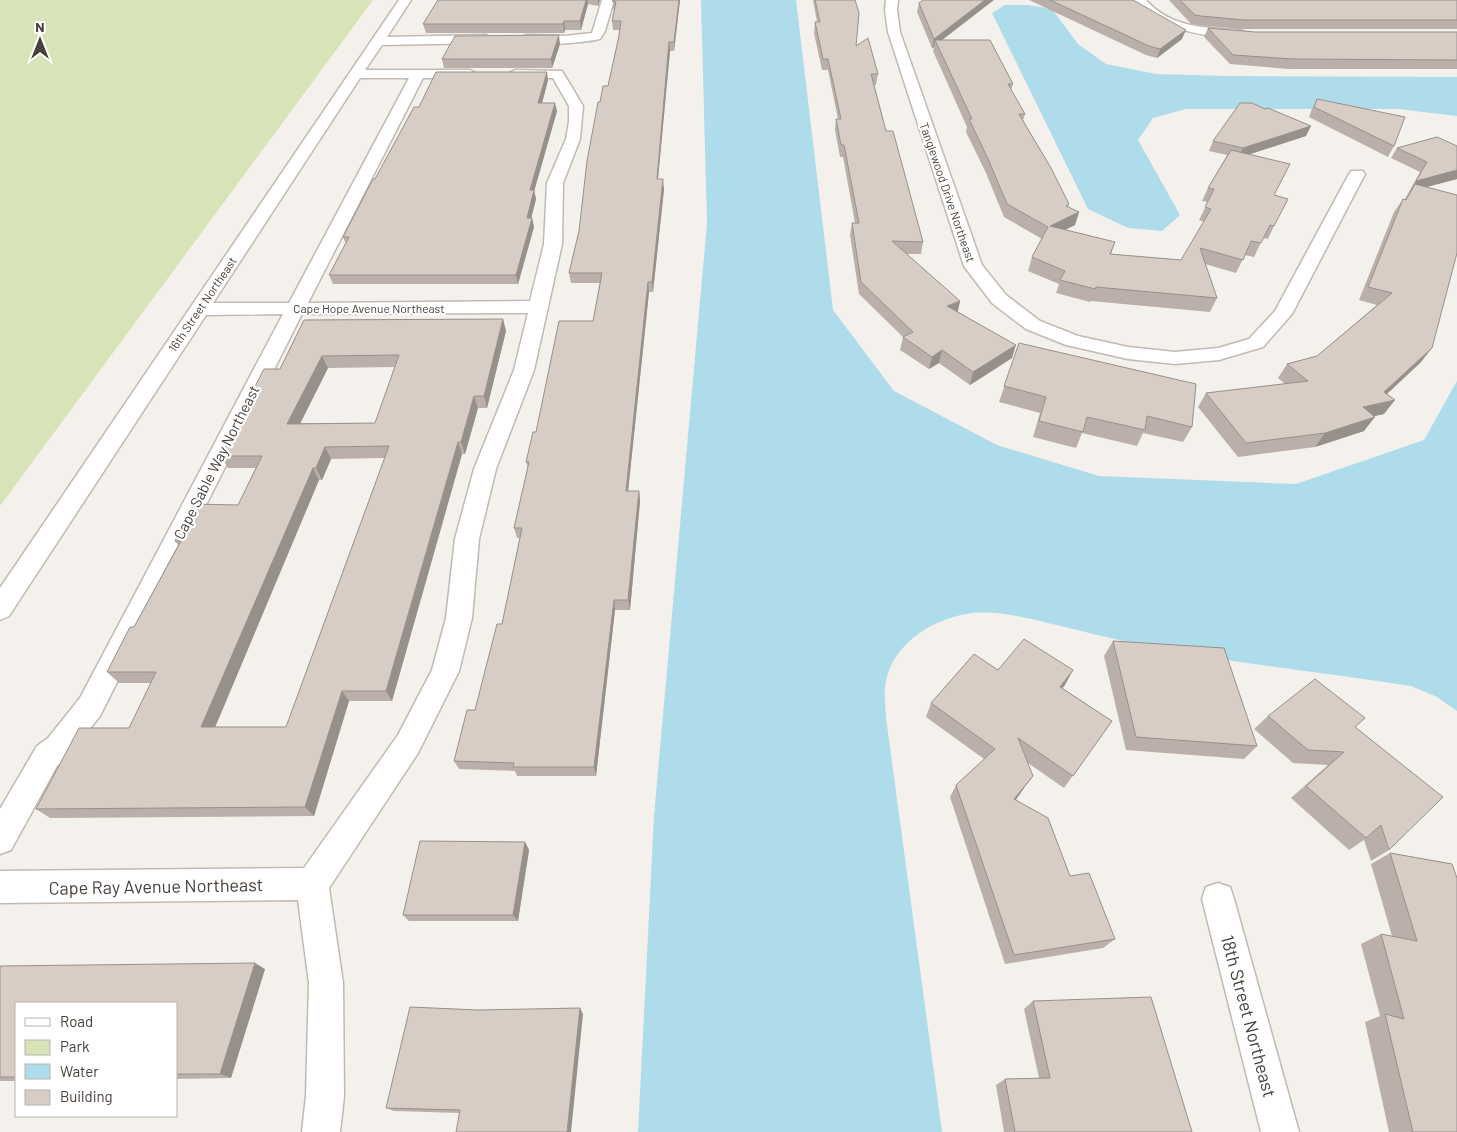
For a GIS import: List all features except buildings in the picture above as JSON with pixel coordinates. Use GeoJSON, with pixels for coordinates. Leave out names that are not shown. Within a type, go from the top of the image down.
{"type":"FeatureCollection","features":[{"type":"Feature","properties":{"kind":"street","name":"16th Street Northeast"},"geometry":{"type":"LineString","coordinates":[[0,609],[405,0]]}},
{"type":"Feature","properties":{"kind":"street"},"geometry":{"type":"LineString","coordinates":[[516,39],[565,40],[596,36],[608,0]]}},
{"type":"Feature","properties":{"kind":"street","name":"Tanglewood Drive Northeast"},"geometry":{"type":"LineString","coordinates":[[892,0],[891,10],[894,32],[973,266],[999,299],[1032,325],[1074,342],[1128,353],[1175,358],[1219,354],[1256,344],[1283,314],[1357,174]]}},
{"type":"Feature","properties":{"kind":"street"},"geometry":{"type":"LineString","coordinates":[[1140,0],[1156,17],[1173,24],[1221,33],[1258,35]]}},
{"type":"Feature","properties":{"kind":"street"},"geometry":{"type":"LineString","coordinates":[[376,41],[496,38]]}},
{"type":"Feature","properties":{"kind":"street"},"geometry":{"type":"LineString","coordinates":[[321,1132],[325,1096],[326,982],[312,884],[408,744],[445,671],[459,618],[468,539],[485,469],[524,370],[553,244],[555,183],[573,139],[576,122],[576,106],[557,74],[355,74]]}},
{"type":"Feature","properties":{"kind":"street","name":"Cape Sable Way Northeast"},"geometry":{"type":"LineString","coordinates":[[0,840],[47,756],[58,747],[90,707],[207,477],[418,74]]}},
{"type":"Feature","properties":{"kind":"street","name":"Cape Hope Avenue Northeast"},"geometry":{"type":"LineString","coordinates":[[200,309],[538,307]]}},
{"type":"Feature","properties":{"kind":"street","name":"Cape Ray Avenue Northeast"},"geometry":{"type":"LineString","coordinates":[[0,888],[312,884]]}},
{"type":"Feature","properties":{"kind":"street","name":"18th Street Northeast"},"geometry":{"type":"LineString","coordinates":[[1218,899],[1280,1132]]}},
{"type":"Feature","properties":{"kind":"green space"},"geometry":{"type":"Polygon","coordinates":[[[0,0],[373,0],[0,506],[0,0]]]}},
{"type":"Feature","properties":{"kind":"water"},"geometry":{"type":"Polygon","coordinates":[[[701,0],[796,0],[833,310],[894,391],[997,445],[1099,476],[1296,484],[1424,440],[1457,381],[1457,711],[1437,697],[1411,686],[1197,655],[1137,644],[1007,614],[987,612],[966,614],[952,618],[925,630],[902,648],[888,673],[885,688],[886,718],[942,1132],[638,1132],[654,816],[707,223],[701,0]]]}},
{"type":"Feature","properties":{"kind":"water"},"geometry":{"type":"Polygon","coordinates":[[[1005,5],[1028,5],[1052,9],[1078,44],[1106,64],[1156,74],[1457,77],[1457,116],[1398,109],[1186,109],[1153,118],[1138,140],[1180,215],[1162,231],[1128,228],[1088,209],[992,13],[1005,5]]]}}]}
